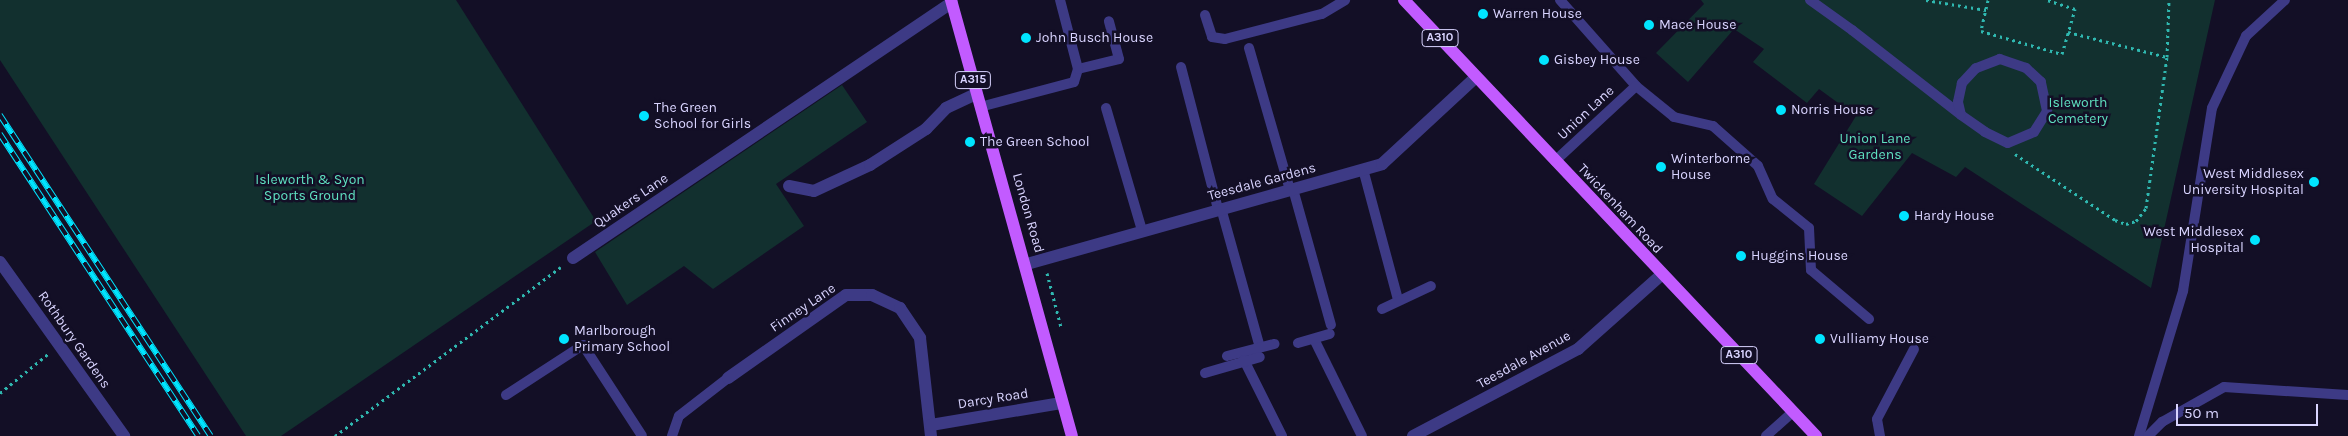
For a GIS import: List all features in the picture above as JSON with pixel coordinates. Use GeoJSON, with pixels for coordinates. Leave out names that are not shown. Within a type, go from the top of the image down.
{"type":"FeatureCollection","features":[{"type":"Feature","properties":{"kind":"main road","name":"Twickenham Road"},"geometry":{"type":"LineString","coordinates":[[1404,0],[1661,275],[1816,436]]}},
{"type":"Feature","properties":{"kind":"main road","name":"London Road"},"geometry":{"type":"LineString","coordinates":[[951,1],[976,94],[1027,264],[1061,403],[1072,436]]}},
{"type":"Feature","properties":{"kind":"street","name":"Quakers Lane"},"geometry":{"type":"LineString","coordinates":[[573,258],[951,1]]}},
{"type":"Feature","properties":{"kind":"street","name":"Teesdale Gardens"},"geometry":{"type":"LineString","coordinates":[[1027,264],[1220,208],[1382,164],[1476,76]]}},
{"type":"Feature","properties":{"kind":"street"},"geometry":{"type":"LineString","coordinates":[[789,186],[814,191],[870,165],[926,129],[946,108],[976,94]]}},
{"type":"Feature","properties":{"kind":"street","name":"Rothbury Gardens"},"geometry":{"type":"LineString","coordinates":[[0,262],[124,436]]}},
{"type":"Feature","properties":{"kind":"street","name":"Teesdale Avenue"},"geometry":{"type":"LineString","coordinates":[[1413,436],[1428,432],[1578,349],[1661,275]]}},
{"type":"Feature","properties":{"kind":"street","name":"Finney Lane"},"geometry":{"type":"LineString","coordinates":[[728,378],[846,295],[872,295],[900,308],[920,338],[931,430]]}},
{"type":"Feature","properties":{"kind":"street","name":"Darcy Road"},"geometry":{"type":"LineString","coordinates":[[931,430],[1061,403]]}},
{"type":"Feature","properties":{"kind":"lane"},"geometry":{"type":"LineString","coordinates":[[980,107],[1074,82],[1078,69],[1060,0]]}},
{"type":"Feature","properties":{"kind":"lane"},"geometry":{"type":"LineString","coordinates":[[1205,15],[1212,37],[1225,39],[1322,14],[1345,0]]}},
{"type":"Feature","properties":{"kind":"lane"},"geometry":{"type":"LineString","coordinates":[[1560,0],[1636,86],[1674,117],[1713,126],[1758,166],[1773,199],[1809,228],[1811,270],[1869,319]]}},
{"type":"Feature","properties":{"kind":"lane"},"geometry":{"type":"LineString","coordinates":[[1810,0],[1961,115],[2008,143],[2034,132],[2048,110],[2042,82],[2026,68],[2000,60],[1976,68],[1962,83],[1958,102],[1961,115]]}},
{"type":"Feature","properties":{"kind":"lane"},"geometry":{"type":"LineString","coordinates":[[2139,436],[2183,291],[2212,108],[2246,36],[2285,0]]}},
{"type":"Feature","properties":{"kind":"lane"},"geometry":{"type":"LineString","coordinates":[[1078,69],[1119,59],[1109,21]]}},
{"type":"Feature","properties":{"kind":"lane"},"geometry":{"type":"LineString","coordinates":[[1249,48],[1330,330],[1314,339],[1298,343]]}},
{"type":"Feature","properties":{"kind":"lane"},"geometry":{"type":"LineString","coordinates":[[1181,67],[1260,352]]}},
{"type":"Feature","properties":{"kind":"lane","name":"Union Lane"},"geometry":{"type":"LineString","coordinates":[[1555,161],[1636,86]]}},
{"type":"Feature","properties":{"kind":"lane"},"geometry":{"type":"LineString","coordinates":[[1106,108],[1142,230]]}},
{"type":"Feature","properties":{"kind":"lane"},"geometry":{"type":"LineString","coordinates":[[1363,169],[1398,300]]}},
{"type":"Feature","properties":{"kind":"lane"},"geometry":{"type":"LineString","coordinates":[[1382,309],[1431,286]]}},
{"type":"Feature","properties":{"kind":"lane"},"geometry":{"type":"LineString","coordinates":[[1314,339],[1362,436]]}},
{"type":"Feature","properties":{"kind":"lane"},"geometry":{"type":"LineString","coordinates":[[1205,373],[1244,360],[1274,344]]}},
{"type":"Feature","properties":{"kind":"lane"},"geometry":{"type":"LineString","coordinates":[[506,395],[583,345],[642,436]]}},
{"type":"Feature","properties":{"kind":"lane"},"geometry":{"type":"LineString","coordinates":[[1880,436],[1877,419],[1914,349]]}},
{"type":"Feature","properties":{"kind":"lane"},"geometry":{"type":"LineString","coordinates":[[1227,356],[1260,352]]}},
{"type":"Feature","properties":{"kind":"lane"},"geometry":{"type":"LineString","coordinates":[[1244,360],[1282,436]]}},
{"type":"Feature","properties":{"kind":"lane"},"geometry":{"type":"LineString","coordinates":[[672,436],[679,416],[728,378]]}},
{"type":"Feature","properties":{"kind":"lane"},"geometry":{"type":"LineString","coordinates":[[2148,436],[2162,422],[2224,387],[2348,395]]}},
{"type":"Feature","properties":{"kind":"lane"},"geometry":{"type":"LineString","coordinates":[[1766,436],[1793,412]]}},
{"type":"Feature","properties":{"kind":"path"},"geometry":{"type":"LineString","coordinates":[[1926,0],[1986,10]]}},
{"type":"Feature","properties":{"kind":"path"},"geometry":{"type":"LineString","coordinates":[[1988,0],[1981,31],[2062,54],[2075,9],[2048,0]]}},
{"type":"Feature","properties":{"kind":"path"},"geometry":{"type":"LineString","coordinates":[[2008,143],[2015,154],[2115,220],[2126,224],[2136,221],[2146,208],[2167,57],[2169,0]]}},
{"type":"Feature","properties":{"kind":"path"},"geometry":{"type":"LineString","coordinates":[[2068,32],[2167,57]]}},
{"type":"Feature","properties":{"kind":"path"},"geometry":{"type":"LineString","coordinates":[[335,436],[573,258]]}},
{"type":"Feature","properties":{"kind":"path"},"geometry":{"type":"LineString","coordinates":[[1048,285],[1061,327]]}},
{"type":"Feature","properties":{"kind":"path"},"geometry":{"type":"LineString","coordinates":[[0,392],[58,345]]}},
{"type":"Feature","properties":{"kind":"green space","name":"Isleworth & Syon Sports Ground"},"geometry":{"type":"Polygon","coordinates":[[[0,0],[456,0],[596,221],[281,436],[246,436],[0,60],[0,0]]]}},
{"type":"Feature","properties":{"kind":"green space","name":"Isleworth Cemetery"},"geometry":{"type":"Polygon","coordinates":[[[1701,0],[2215,0],[2151,288],[1965,167],[1956,177],[1912,153],[1862,216],[1814,184],[1856,116],[1819,89],[1807,103],[1753,62],[1764,49],[1734,29],[1688,82],[1656,53],[1704,4],[1701,0]]]}},
{"type":"Feature","properties":{"kind":"green space"},"geometry":{"type":"Polygon","coordinates":[[[842,85],[867,122],[776,184],[804,226],[713,289],[684,266],[627,305],[595,252],[842,85]]]}},
{"type":"Feature","properties":{"kind":"railway"},"geometry":{"type":"LineString","coordinates":[[0,115],[211,436]]}},
{"type":"Feature","properties":{"kind":"railway"},"geometry":{"type":"LineString","coordinates":[[0,134],[198,436]]}},
{"type":"Feature","properties":{"kind":"place","name":"Warren House"},"geometry":{"type":"Point","coordinates":[1483,14]}},
{"type":"Feature","properties":{"kind":"place","name":"Mace House"},"geometry":{"type":"Point","coordinates":[1649,25]}},
{"type":"Feature","properties":{"kind":"place","name":"John Busch House"},"geometry":{"type":"Point","coordinates":[1026,38]}},
{"type":"Feature","properties":{"kind":"place","name":"Gisbey House"},"geometry":{"type":"Point","coordinates":[1544,60]}},
{"type":"Feature","properties":{"kind":"place","name":"Norris House"},"geometry":{"type":"Point","coordinates":[1781,110]}},
{"type":"Feature","properties":{"kind":"place","name":"The Green School for Girls"},"geometry":{"type":"Point","coordinates":[644,116]}},
{"type":"Feature","properties":{"kind":"place","name":"The Green School"},"geometry":{"type":"Point","coordinates":[970,142]}},
{"type":"Feature","properties":{"kind":"place","name":"Winterborne House"},"geometry":{"type":"Point","coordinates":[1661,167]}},
{"type":"Feature","properties":{"kind":"place","name":"West Middlesex University Hospital"},"geometry":{"type":"Point","coordinates":[2314,182]}},
{"type":"Feature","properties":{"kind":"place","name":"Hardy House"},"geometry":{"type":"Point","coordinates":[1904,216]}},
{"type":"Feature","properties":{"kind":"place","name":"West Middlesex Hospital"},"geometry":{"type":"Point","coordinates":[2255,240]}},
{"type":"Feature","properties":{"kind":"place","name":"Huggins House"},"geometry":{"type":"Point","coordinates":[1741,256]}},
{"type":"Feature","properties":{"kind":"place","name":"Marlborough Primary School"},"geometry":{"type":"Point","coordinates":[564,339]}},
{"type":"Feature","properties":{"kind":"place","name":"Vulliamy House"},"geometry":{"type":"Point","coordinates":[1820,339]}},
{"type":"Feature","properties":{"kind":"park label","name":"Union Lane Gardens"},"geometry":{"type":"Point","coordinates":[1875,148]}}]}
